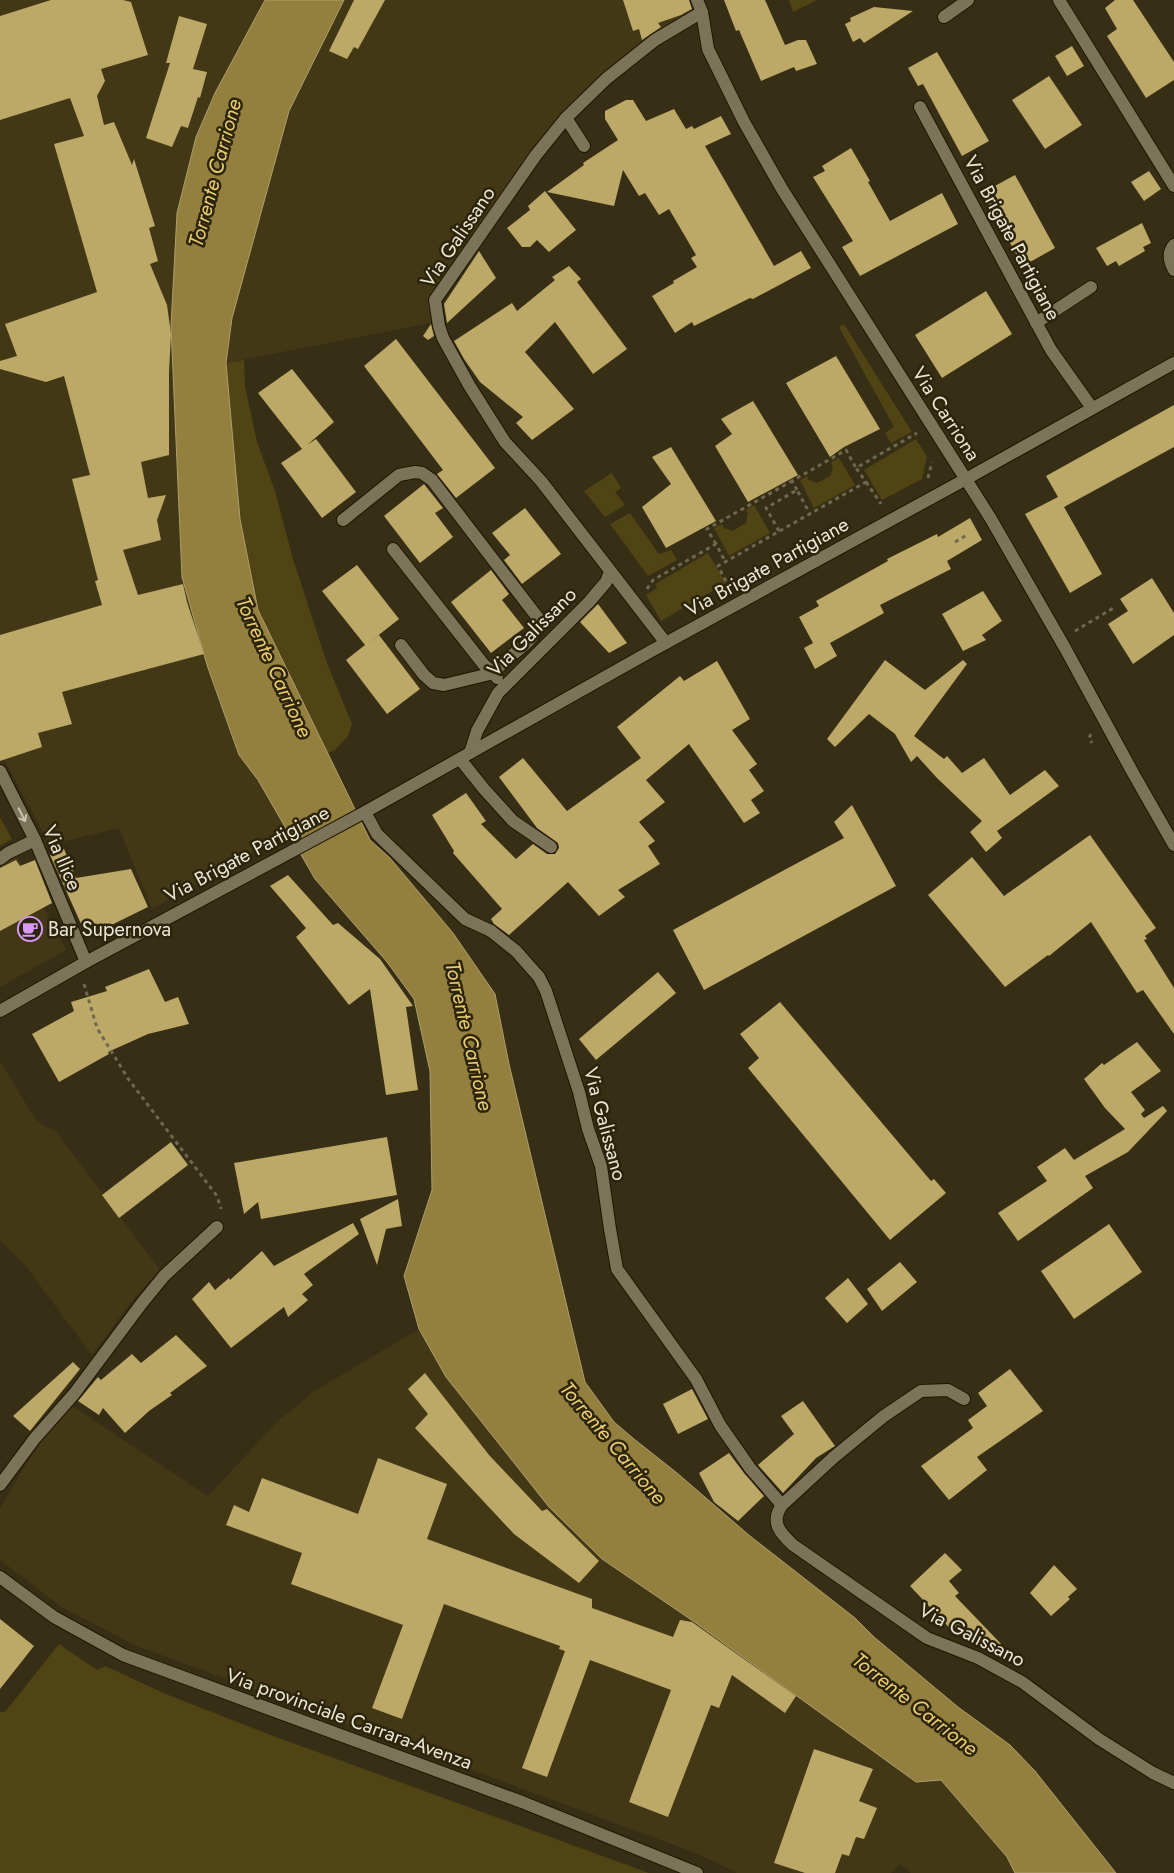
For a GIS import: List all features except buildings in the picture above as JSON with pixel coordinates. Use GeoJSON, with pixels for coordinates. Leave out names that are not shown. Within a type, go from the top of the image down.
{"type":"FeatureCollection","features":[{"type":"Feature","properties":{"kind":"street"},"geometry":{"type":"LineString","coordinates":[[944,17],[968,0]]}},
{"type":"Feature","properties":{"kind":"street"},"geometry":{"type":"LineString","coordinates":[[1059,0],[1174,186]]}},
{"type":"Feature","properties":{"kind":"street","name":"Via Galissano"},"geometry":{"type":"LineString","coordinates":[[666,643],[541,481],[505,442],[469,385],[443,338],[435,300],[536,155],[566,118],[606,79],[699,6]]}},
{"type":"Feature","properties":{"kind":"street","name":"Via Carriona"},"geometry":{"type":"LineString","coordinates":[[699,6],[708,49],[744,122],[856,307],[966,479],[1065,648],[1174,845]]}},
{"type":"Feature","properties":{"kind":"street","name":"Via Brigate Partigiane"},"geometry":{"type":"LineString","coordinates":[[920,107],[1051,350],[1092,408]]}},
{"type":"Feature","properties":{"kind":"street"},"geometry":{"type":"LineString","coordinates":[[566,118],[584,146]]}},
{"type":"Feature","properties":{"kind":"street"},"geometry":{"type":"LineString","coordinates":[[1174,245],[1170,252],[1170,262],[1174,270]]}},
{"type":"Feature","properties":{"kind":"street"},"geometry":{"type":"LineString","coordinates":[[1036,323],[1091,287]]}},
{"type":"Feature","properties":{"kind":"street","name":"Via Brigate Partigiane"},"geometry":{"type":"LineString","coordinates":[[0,1011],[81,965],[387,801],[666,643],[1174,363]]}},
{"type":"Feature","properties":{"kind":"street","name":"Via Galissano"},"geometry":{"type":"LineString","coordinates":[[343,520],[399,475],[414,472],[422,473],[432,480],[538,618],[536,634],[499,665],[494,673],[444,685],[433,682],[424,675],[401,645]]}},
{"type":"Feature","properties":{"kind":"street","name":"Via Galissano"},"geometry":{"type":"LineString","coordinates":[[393,549],[484,665],[494,673],[498,681],[498,693]]}},
{"type":"Feature","properties":{"kind":"street","name":"Via Galissano"},"geometry":{"type":"LineString","coordinates":[[465,756],[498,693],[589,602],[606,582],[610,572]]}},
{"type":"Feature","properties":{"kind":"street"},"geometry":{"type":"LineString","coordinates":[[465,756],[484,789],[513,821],[552,847]]}},
{"type":"Feature","properties":{"kind":"street","name":"Via Ilice"},"geometry":{"type":"LineString","coordinates":[[0,771],[35,840],[81,965]]}},
{"type":"Feature","properties":{"kind":"street","name":"Via Galissano"},"geometry":{"type":"LineString","coordinates":[[365,812],[377,834],[464,919],[491,931],[516,950],[539,977],[546,991],[579,1092],[588,1129],[602,1166],[610,1229],[618,1269],[696,1379],[720,1425],[750,1468],[782,1505],[776,1512],[776,1523],[781,1532],[793,1545],[927,1638],[978,1658],[1022,1682],[1099,1739],[1153,1774],[1174,1783]]}},
{"type":"Feature","properties":{"kind":"street"},"geometry":{"type":"LineString","coordinates":[[0,860],[8,853],[35,840]]}},
{"type":"Feature","properties":{"kind":"street"},"geometry":{"type":"LineString","coordinates":[[0,1485],[35,1438],[74,1394],[142,1302],[164,1276],[217,1227]]}},
{"type":"Feature","properties":{"kind":"street"},"geometry":{"type":"LineString","coordinates":[[782,1505],[834,1457],[884,1416],[921,1392],[948,1390],[964,1399]]}},
{"type":"Feature","properties":{"kind":"street","name":"Via provinciale Carrara-Avenza"},"geometry":{"type":"LineString","coordinates":[[0,1577],[54,1617],[123,1655],[522,1802],[697,1873]]}},
{"type":"Feature","properties":{"kind":"path"},"geometry":{"type":"LineString","coordinates":[[856,468],[917,433],[921,440]]}},
{"type":"Feature","properties":{"kind":"path"},"geometry":{"type":"LineString","coordinates":[[725,561],[707,529],[846,450],[880,504],[888,500]]}},
{"type":"Feature","properties":{"kind":"path"},"geometry":{"type":"LineString","coordinates":[[921,482],[929,478],[933,459]]}},
{"type":"Feature","properties":{"kind":"path"},"geometry":{"type":"LineString","coordinates":[[792,481],[810,514]]}},
{"type":"Feature","properties":{"kind":"path"},"geometry":{"type":"LineString","coordinates":[[720,590],[728,585],[718,566],[866,482]]}},
{"type":"Feature","properties":{"kind":"path"},"geometry":{"type":"LineString","coordinates":[[779,531],[766,508],[797,490]]}},
{"type":"Feature","properties":{"kind":"path"},"geometry":{"type":"LineString","coordinates":[[955,542],[967,535]]}},
{"type":"Feature","properties":{"kind":"path"},"geometry":{"type":"LineString","coordinates":[[646,591],[653,580],[716,544]]}},
{"type":"Feature","properties":{"kind":"path"},"geometry":{"type":"LineString","coordinates":[[1073,632],[1115,606]]}},
{"type":"Feature","properties":{"kind":"path"},"geometry":{"type":"LineString","coordinates":[[81,965],[97,1028],[129,1080],[217,1196],[221,1213],[217,1227]]}},
{"type":"Feature","properties":{"kind":"shaded area"},"geometry":{"type":"Polygon","coordinates":[[[0,0],[265,0],[215,93],[196,137],[177,213],[171,326],[182,577],[207,665],[239,755],[258,780],[288,833],[152,909],[119,828],[50,845],[0,752],[0,0]]]}},
{"type":"Feature","properties":{"kind":"shaded area"},"geometry":{"type":"Polygon","coordinates":[[[344,0],[682,0],[685,14],[658,31],[545,139],[433,306],[431,323],[226,363],[232,318],[289,111],[344,0]]]}},
{"type":"Feature","properties":{"kind":"shaded area"},"geometry":{"type":"Polygon","coordinates":[[[789,0],[817,0],[793,12],[789,0]]]}},
{"type":"Feature","properties":{"kind":"shaded area"},"geometry":{"type":"Polygon","coordinates":[[[844,324],[912,432],[891,443],[885,433],[894,427],[839,327],[844,324]]]}},
{"type":"Feature","properties":{"kind":"shaded area"},"geometry":{"type":"Polygon","coordinates":[[[244,360],[245,386],[257,442],[275,491],[293,559],[327,663],[352,724],[348,736],[335,750],[328,753],[258,610],[240,519],[226,363],[244,360]]]}},
{"type":"Feature","properties":{"kind":"shaded area"},"geometry":{"type":"Polygon","coordinates":[[[916,439],[927,457],[922,479],[882,500],[864,470],[916,439]]]}},
{"type":"Feature","properties":{"kind":"shaded area"},"geometry":{"type":"Polygon","coordinates":[[[839,458],[855,485],[814,508],[800,480],[807,476],[809,480],[817,483],[830,476],[833,467],[831,462],[839,458]]]}},
{"type":"Feature","properties":{"kind":"shaded area"},"geometry":{"type":"Polygon","coordinates":[[[612,473],[621,488],[615,492],[625,505],[605,517],[584,491],[612,473]]]}},
{"type":"Feature","properties":{"kind":"shaded area"},"geometry":{"type":"Polygon","coordinates":[[[754,505],[770,533],[729,556],[714,528],[722,524],[724,528],[732,531],[746,523],[748,514],[746,510],[754,505]]]}},
{"type":"Feature","properties":{"kind":"shaded area"},"geometry":{"type":"Polygon","coordinates":[[[630,513],[659,554],[671,550],[677,560],[648,576],[610,524],[630,513]]]}},
{"type":"Feature","properties":{"kind":"shaded area"},"geometry":{"type":"Polygon","coordinates":[[[708,553],[726,583],[661,621],[646,595],[657,588],[655,584],[708,553]]]}},
{"type":"Feature","properties":{"kind":"shaded area"},"geometry":{"type":"Polygon","coordinates":[[[0,817],[12,839],[0,846],[0,817]]]}},
{"type":"Feature","properties":{"kind":"shaded area"},"geometry":{"type":"Polygon","coordinates":[[[14,849],[66,950],[0,987],[0,860],[14,849]]]}},
{"type":"Feature","properties":{"kind":"shaded area"},"geometry":{"type":"Polygon","coordinates":[[[0,1061],[35,1119],[46,1127],[55,1130],[160,1270],[134,1298],[92,1355],[24,1264],[0,1240],[0,1061]]]}},
{"type":"Feature","properties":{"kind":"shaded area"},"geometry":{"type":"Polygon","coordinates":[[[419,1329],[446,1377],[602,1559],[693,1621],[916,1781],[941,1780],[1007,1857],[1015,1873],[911,1873],[900,1864],[891,1873],[737,1873],[696,1853],[137,1646],[63,1608],[0,1560],[0,1509],[41,1442],[71,1405],[208,1496],[277,1422],[313,1392],[419,1329]]]}},
{"type":"Feature","properties":{"kind":"shaded area"},"geometry":{"type":"Polygon","coordinates":[[[59,1644],[97,1670],[105,1666],[166,1694],[268,1734],[649,1873],[0,1873],[0,1712],[5,1712],[59,1644]]]}},
{"type":"Feature","properties":{"kind":"water","name":"Torrente Carrione"},"geometry":{"type":"Polygon","coordinates":[[[265,0],[344,0],[289,111],[232,318],[226,363],[240,519],[258,610],[370,840],[390,858],[453,933],[495,994],[509,1064],[585,1382],[614,1422],[750,1536],[855,1618],[874,1637],[958,1707],[1010,1745],[1035,1771],[1116,1873],[1015,1873],[1007,1857],[941,1780],[916,1782],[693,1621],[602,1559],[549,1507],[446,1377],[419,1329],[404,1276],[432,1190],[430,1071],[414,999],[387,962],[315,879],[258,780],[239,755],[207,665],[182,577],[171,326],[177,213],[196,137],[215,93],[265,0]]]}},
{"type":"Feature","properties":{"kind":"place","name":"Bar Supernova"},"geometry":{"type":"Point","coordinates":[30,929]}}]}
